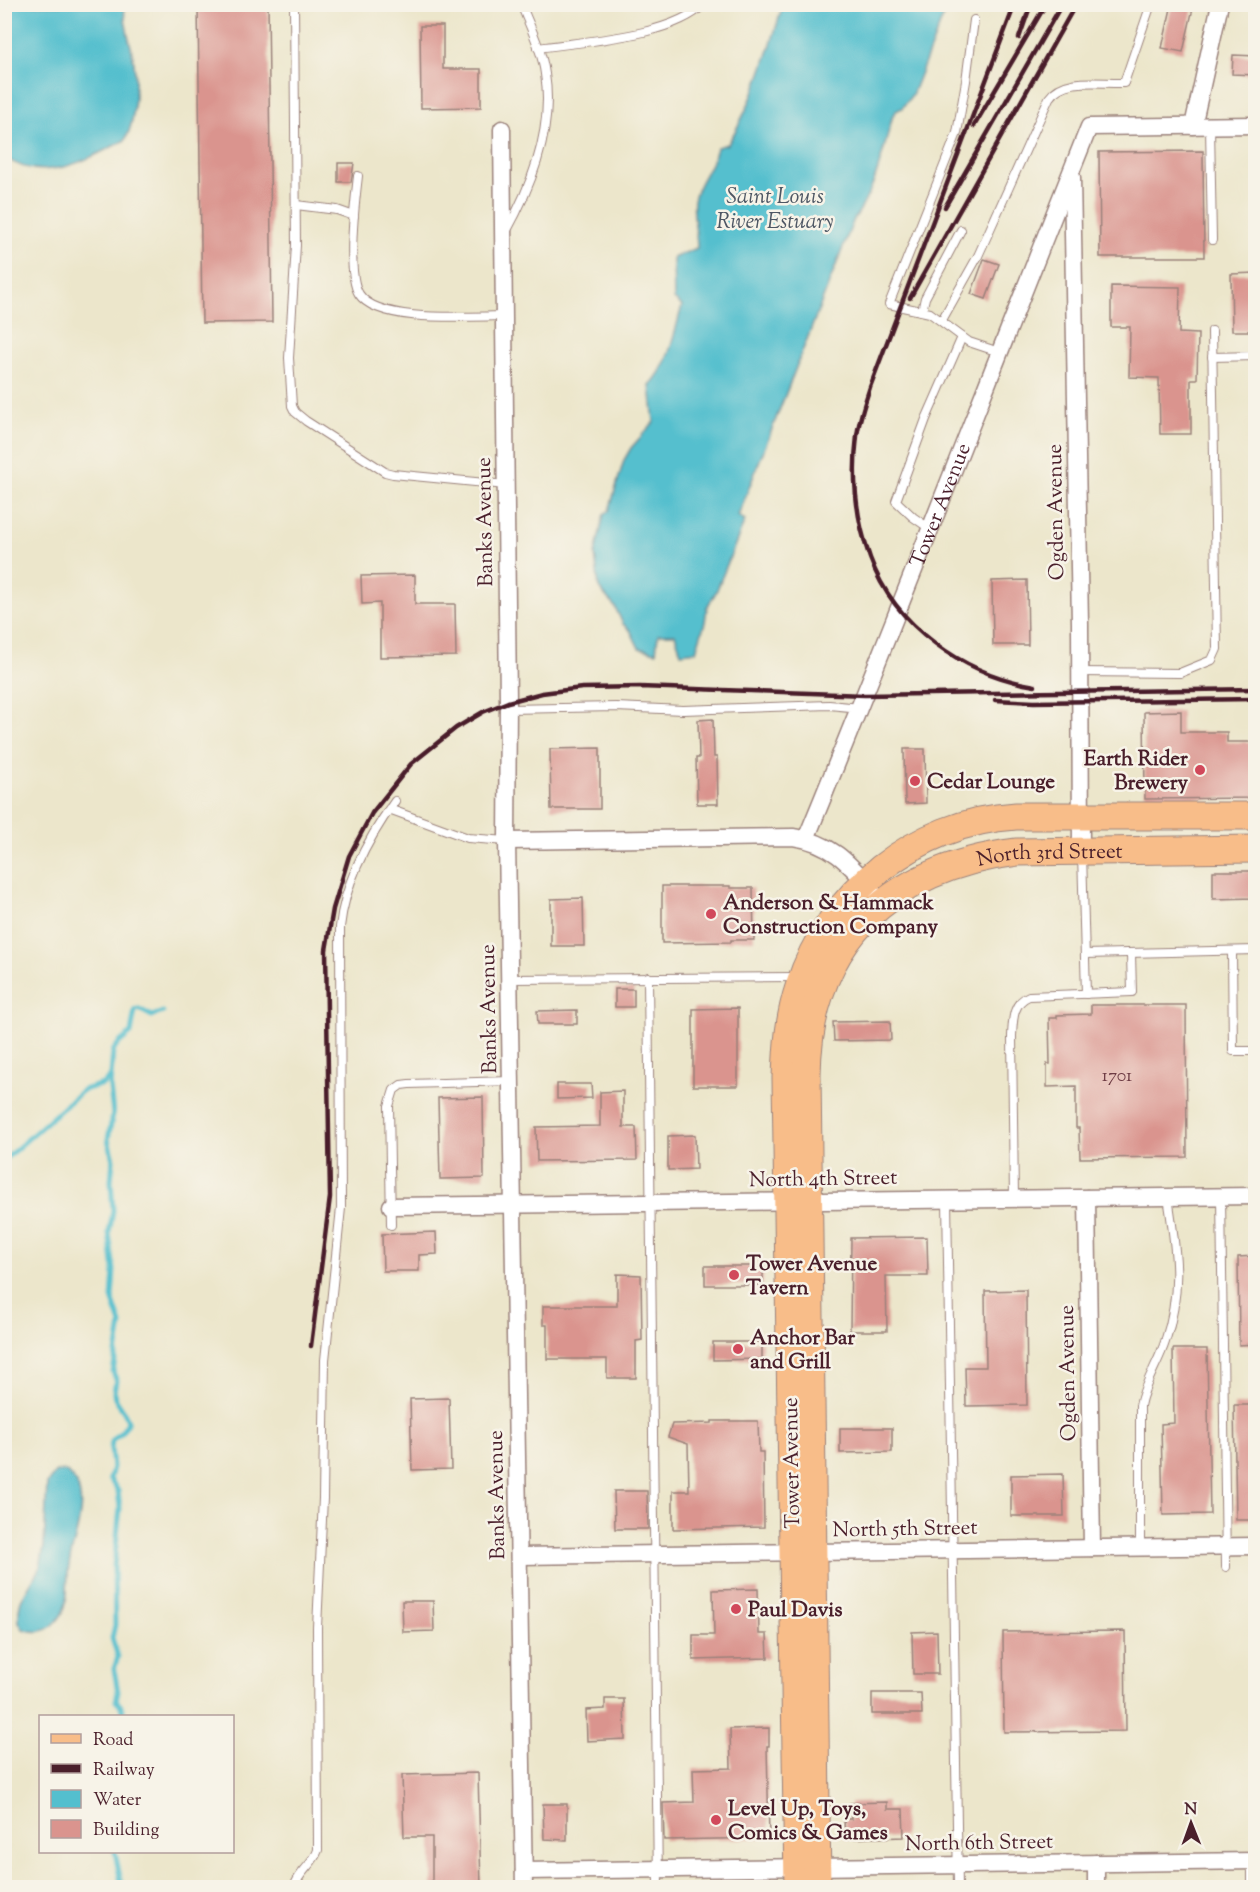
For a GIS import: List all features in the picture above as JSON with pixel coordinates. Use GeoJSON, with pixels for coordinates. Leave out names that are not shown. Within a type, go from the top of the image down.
{"type":"FeatureCollection","features":[{"type":"Feature","properties":{"kind":"main road","name":"North 3rd Street"},"geometry":{"type":"LineString","coordinates":[[864,881],[916,844],[963,825],[1003,817],[1256,816]]}},
{"type":"Feature","properties":{"kind":"main road","name":"North 3rd Street"},"geometry":{"type":"LineString","coordinates":[[884,903],[933,874],[980,857],[1017,852],[1082,853],[1256,849]]}},
{"type":"Feature","properties":{"kind":"main road","name":"Tower Avenue"},"geometry":{"type":"LineString","coordinates":[[807,1877],[798,1201],[787,1049],[794,1004],[802,977],[824,933],[841,907],[864,881]]}},
{"type":"Feature","properties":{"kind":"main road","name":"Tower Avenue"},"geometry":{"type":"LineString","coordinates":[[798,1201],[808,1037],[812,1018],[823,982],[842,947],[860,923],[884,903]]}},
{"type":"Feature","properties":{"kind":"street"},"geometry":{"type":"LineString","coordinates":[[1220,4],[1202,126],[1256,125]]}},
{"type":"Feature","properties":{"kind":"street","name":"Tower Avenue"},"geometry":{"type":"LineString","coordinates":[[806,839],[1089,127],[1202,126]]}},
{"type":"Feature","properties":{"kind":"street","name":"Banks Avenue"},"geometry":{"type":"LineString","coordinates":[[502,129],[508,709],[507,841],[524,1879]]}},
{"type":"Feature","properties":{"kind":"street","name":"Ogden Avenue"},"geometry":{"type":"LineString","coordinates":[[1072,170],[1082,853]]}},
{"type":"Feature","properties":{"kind":"street"},"geometry":{"type":"LineString","coordinates":[[507,841],[786,836],[806,839],[833,850],[884,903]]}},
{"type":"Feature","properties":{"kind":"street","name":"North 4th Street"},"geometry":{"type":"LineString","coordinates":[[391,1206],[1256,1196]]}},
{"type":"Feature","properties":{"kind":"street","name":"Ogden Avenue"},"geometry":{"type":"LineString","coordinates":[[1087,1198],[1092,1548]]}},
{"type":"Feature","properties":{"kind":"street","name":"North 5th Street"},"geometry":{"type":"LineString","coordinates":[[519,1556],[1256,1546]]}},
{"type":"Feature","properties":{"kind":"street","name":"North 6th Street"},"geometry":{"type":"LineString","coordinates":[[524,1879],[658,1869],[807,1877],[957,1865],[1254,1861]]}},
{"type":"Feature","properties":{"kind":"street"},"geometry":{"type":"LineString","coordinates":[[1096,1863],[1096,1887]]}},
{"type":"Feature","properties":{"kind":"lane"},"geometry":{"type":"LineString","coordinates":[[294,4],[295,290],[289,384],[290,398],[295,412],[393,474],[506,485]]}},
{"type":"Feature","properties":{"kind":"lane"},"geometry":{"type":"LineString","coordinates":[[504,237],[528,188],[542,139],[546,107],[545,75],[538,48],[521,4]]}},
{"type":"Feature","properties":{"kind":"lane"},"geometry":{"type":"LineString","coordinates":[[538,48],[634,34],[661,27],[683,20],[704,4]]}},
{"type":"Feature","properties":{"kind":"lane"},"geometry":{"type":"LineString","coordinates":[[942,320],[978,256],[1048,98],[1057,88],[1068,84],[1124,83],[1151,4]]}},
{"type":"Feature","properties":{"kind":"lane"},"geometry":{"type":"LineString","coordinates":[[974,20],[961,122],[889,304],[930,313],[962,337],[999,352]]}},
{"type":"Feature","properties":{"kind":"lane"},"geometry":{"type":"LineString","coordinates":[[1202,126],[1212,240]]}},
{"type":"Feature","properties":{"kind":"lane"},"geometry":{"type":"LineString","coordinates":[[358,176],[354,216],[355,282],[359,294],[370,303],[392,312],[408,315],[505,316]]}},
{"type":"Feature","properties":{"kind":"lane"},"geometry":{"type":"LineString","coordinates":[[296,205],[337,210],[354,216]]}},
{"type":"Feature","properties":{"kind":"lane"},"geometry":{"type":"LineString","coordinates":[[922,311],[926,298],[962,230]]}},
{"type":"Feature","properties":{"kind":"lane"},"geometry":{"type":"LineString","coordinates":[[1080,672],[1180,673],[1212,660],[1217,649],[1212,331]]}},
{"type":"Feature","properties":{"kind":"lane"},"geometry":{"type":"LineString","coordinates":[[930,528],[913,517],[896,501],[926,419],[962,337]]}},
{"type":"Feature","properties":{"kind":"lane"},"geometry":{"type":"LineString","coordinates":[[1212,357],[1256,356]]}},
{"type":"Feature","properties":{"kind":"lane"},"geometry":{"type":"LineString","coordinates":[[508,709],[616,707],[683,710],[829,705],[860,708]]}},
{"type":"Feature","properties":{"kind":"lane"},"geometry":{"type":"LineString","coordinates":[[294,1887],[318,1850],[317,1628],[323,1498],[325,1354],[341,1208],[340,927],[343,908],[357,870],[373,834],[395,801]]}},
{"type":"Feature","properties":{"kind":"lane"},"geometry":{"type":"LineString","coordinates":[[389,809],[468,838],[507,841]]}},
{"type":"Feature","properties":{"kind":"lane"},"geometry":{"type":"LineString","coordinates":[[1082,853],[1086,994]]}},
{"type":"Feature","properties":{"kind":"lane"},"geometry":{"type":"LineString","coordinates":[[1085,954],[1256,950]]}},
{"type":"Feature","properties":{"kind":"lane"},"geometry":{"type":"LineString","coordinates":[[1232,951],[1233,1051],[1256,1051]]}},
{"type":"Feature","properties":{"kind":"lane"},"geometry":{"type":"LineString","coordinates":[[1014,1199],[1012,1036],[1014,1011],[1020,1001],[1029,996],[1132,992],[1131,953]]}},
{"type":"Feature","properties":{"kind":"lane"},"geometry":{"type":"LineString","coordinates":[[648,977],[658,1887]]}},
{"type":"Feature","properties":{"kind":"lane"},"geometry":{"type":"LineString","coordinates":[[509,979],[802,977]]}},
{"type":"Feature","properties":{"kind":"lane"},"geometry":{"type":"LineString","coordinates":[[391,1225],[389,1106],[394,1090],[409,1084],[512,1081]]}},
{"type":"Feature","properties":{"kind":"lane"},"geometry":{"type":"LineString","coordinates":[[1221,1196],[1226,1567]]}},
{"type":"Feature","properties":{"kind":"lane"},"geometry":{"type":"LineString","coordinates":[[1140,1547],[1140,1406],[1144,1388],[1165,1344],[1176,1304],[1176,1251],[1168,1197]]}},
{"type":"Feature","properties":{"kind":"lane"},"geometry":{"type":"LineString","coordinates":[[947,1200],[958,1887]]}},
{"type":"Feature","properties":{"kind":"lane"},"geometry":{"type":"LineString","coordinates":[[1252,1887],[1254,1861]]}},
{"type":"Feature","properties":{"kind":"water"},"geometry":{"type":"Polygon","coordinates":[[[4,5],[124,5],[125,23],[134,61],[135,84],[132,121],[125,140],[81,161],[50,169],[35,169],[20,165],[5,157],[4,5]]]}},
{"type":"Feature","properties":{"kind":"water","name":"Saint Louis River Estuary"},"geometry":{"type":"Polygon","coordinates":[[[783,5],[942,5],[947,7],[912,95],[893,115],[868,195],[854,219],[738,516],[745,520],[716,592],[707,607],[696,651],[681,653],[675,634],[658,634],[656,652],[639,648],[615,607],[599,588],[595,554],[604,514],[609,511],[624,460],[631,448],[654,422],[650,385],[667,358],[682,306],[674,299],[673,258],[697,248],[694,211],[696,193],[717,147],[728,144],[746,110],[766,59],[783,5]]]}},
{"type":"Feature","properties":{"kind":"water"},"geometry":{"type":"Polygon","coordinates":[[[56,1472],[67,1472],[75,1481],[81,1504],[69,1565],[67,1597],[63,1612],[53,1625],[42,1631],[31,1631],[23,1629],[19,1622],[19,1609],[21,1600],[40,1567],[44,1547],[47,1483],[56,1472]]]}},
{"type":"Feature","properties":{"kind":"building"},"geometry":{"type":"Polygon","coordinates":[[[198,4],[268,4],[272,322],[202,323],[198,4]]]}},
{"type":"Feature","properties":{"kind":"building"},"geometry":{"type":"Polygon","coordinates":[[[1172,4],[1194,4],[1183,52],[1162,48],[1172,4]]]}},
{"type":"Feature","properties":{"kind":"building"},"geometry":{"type":"Polygon","coordinates":[[[420,26],[443,26],[443,69],[481,69],[481,107],[421,108],[420,26]]]}},
{"type":"Feature","properties":{"kind":"building"},"geometry":{"type":"Polygon","coordinates":[[[1233,55],[1256,56],[1256,75],[1232,74],[1233,55]]]}},
{"type":"Feature","properties":{"kind":"building"},"geometry":{"type":"Polygon","coordinates":[[[1203,151],[1204,257],[1100,257],[1099,152],[1203,151]]]}},
{"type":"Feature","properties":{"kind":"building"},"geometry":{"type":"Polygon","coordinates":[[[338,163],[354,163],[351,182],[338,182],[338,163]]]}},
{"type":"Feature","properties":{"kind":"building"},"geometry":{"type":"Polygon","coordinates":[[[984,259],[999,264],[986,299],[971,294],[984,259]]]}},
{"type":"Feature","properties":{"kind":"building"},"geometry":{"type":"Polygon","coordinates":[[[1256,273],[1256,331],[1232,331],[1231,274],[1256,273]]]}},
{"type":"Feature","properties":{"kind":"building"},"geometry":{"type":"Polygon","coordinates":[[[1111,286],[1180,287],[1179,333],[1198,334],[1197,379],[1191,379],[1191,434],[1160,434],[1159,378],[1129,377],[1130,327],[1111,327],[1111,286]]]}},
{"type":"Feature","properties":{"kind":"building"},"geometry":{"type":"Polygon","coordinates":[[[415,575],[415,604],[455,604],[456,656],[380,657],[380,603],[362,604],[361,576],[415,575]]]}},
{"type":"Feature","properties":{"kind":"building"},"geometry":{"type":"Polygon","coordinates":[[[1027,580],[1028,645],[993,645],[992,581],[1027,580]]]}},
{"type":"Feature","properties":{"kind":"building","name":"Earth Rider Brewery"},"geometry":{"type":"Polygon","coordinates":[[[1181,711],[1181,732],[1227,732],[1227,742],[1256,742],[1256,798],[1145,799],[1144,712],[1181,711]]]}},
{"type":"Feature","properties":{"kind":"building"},"geometry":{"type":"Polygon","coordinates":[[[713,719],[718,804],[697,804],[698,720],[713,719]]]}},
{"type":"Feature","properties":{"kind":"building"},"geometry":{"type":"Polygon","coordinates":[[[600,748],[600,809],[551,809],[550,749],[600,748]]]}},
{"type":"Feature","properties":{"kind":"building","name":"Cedar Lounge"},"geometry":{"type":"Polygon","coordinates":[[[904,749],[925,749],[926,803],[905,804],[904,749]]]}},
{"type":"Feature","properties":{"kind":"building"},"geometry":{"type":"Polygon","coordinates":[[[1213,871],[1256,871],[1256,898],[1213,899],[1213,871]]]}},
{"type":"Feature","properties":{"kind":"building","name":"Anderson & Hammack Construction Company"},"geometry":{"type":"Polygon","coordinates":[[[662,886],[753,888],[754,940],[662,943],[662,886]]]}},
{"type":"Feature","properties":{"kind":"building"},"geometry":{"type":"Polygon","coordinates":[[[583,898],[584,946],[551,946],[551,899],[583,898]]]}},
{"type":"Feature","properties":{"kind":"building"},"geometry":{"type":"Polygon","coordinates":[[[615,989],[634,989],[634,1007],[615,1007],[615,989]]]}},
{"type":"Feature","properties":{"kind":"building"},"geometry":{"type":"Polygon","coordinates":[[[1091,1005],[1186,1005],[1187,1157],[1080,1158],[1079,1128],[1076,1128],[1076,1086],[1047,1087],[1047,1064],[1050,1064],[1049,1018],[1057,1018],[1057,1015],[1091,1014],[1091,1005]]]}},
{"type":"Feature","properties":{"kind":"building"},"geometry":{"type":"Polygon","coordinates":[[[738,1008],[738,1086],[693,1086],[693,1009],[738,1008]]]}},
{"type":"Feature","properties":{"kind":"building"},"geometry":{"type":"Polygon","coordinates":[[[577,1010],[577,1024],[538,1024],[537,1011],[577,1010]]]}},
{"type":"Feature","properties":{"kind":"building"},"geometry":{"type":"Polygon","coordinates":[[[890,1021],[891,1040],[834,1041],[833,1022],[890,1021]]]}},
{"type":"Feature","properties":{"kind":"building"},"geometry":{"type":"Polygon","coordinates":[[[557,1084],[591,1084],[592,1098],[557,1099],[557,1084]]]}},
{"type":"Feature","properties":{"kind":"building"},"geometry":{"type":"Polygon","coordinates":[[[623,1091],[623,1127],[636,1127],[637,1160],[537,1161],[536,1127],[600,1126],[600,1092],[623,1091]]]}},
{"type":"Feature","properties":{"kind":"building"},"geometry":{"type":"Polygon","coordinates":[[[483,1097],[484,1178],[440,1179],[438,1098],[483,1097]]]}},
{"type":"Feature","properties":{"kind":"building"},"geometry":{"type":"Polygon","coordinates":[[[695,1135],[696,1169],[668,1170],[668,1136],[695,1135]]]}},
{"type":"Feature","properties":{"kind":"building"},"geometry":{"type":"Polygon","coordinates":[[[436,1232],[437,1254],[419,1255],[419,1271],[383,1271],[382,1234],[436,1232]]]}},
{"type":"Feature","properties":{"kind":"building"},"geometry":{"type":"Polygon","coordinates":[[[927,1237],[928,1276],[886,1276],[887,1331],[850,1331],[851,1238],[927,1237]]]}},
{"type":"Feature","properties":{"kind":"building"},"geometry":{"type":"Polygon","coordinates":[[[1256,1256],[1256,1344],[1239,1345],[1238,1257],[1256,1256]]]}},
{"type":"Feature","properties":{"kind":"building","name":"Tower Avenue Tavern"},"geometry":{"type":"Polygon","coordinates":[[[705,1266],[763,1266],[763,1285],[705,1285],[705,1266]]]}},
{"type":"Feature","properties":{"kind":"building"},"geometry":{"type":"Polygon","coordinates":[[[617,1274],[641,1275],[642,1340],[636,1341],[636,1378],[607,1378],[607,1359],[547,1359],[547,1325],[543,1325],[543,1306],[617,1306],[617,1274]]]}},
{"type":"Feature","properties":{"kind":"building"},"geometry":{"type":"Polygon","coordinates":[[[1026,1290],[1027,1405],[966,1406],[965,1367],[986,1367],[985,1291],[1026,1290]]]}},
{"type":"Feature","properties":{"kind":"building","name":"Anchor Bar and Grill"},"geometry":{"type":"Polygon","coordinates":[[[713,1342],[762,1342],[762,1359],[713,1360],[713,1342]]]}},
{"type":"Feature","properties":{"kind":"building"},"geometry":{"type":"Polygon","coordinates":[[[1173,1349],[1207,1349],[1210,1514],[1163,1515],[1161,1424],[1174,1423],[1173,1349]]]}},
{"type":"Feature","properties":{"kind":"building"},"geometry":{"type":"Polygon","coordinates":[[[449,1398],[451,1469],[412,1470],[410,1399],[449,1398]]]}},
{"type":"Feature","properties":{"kind":"building"},"geometry":{"type":"Polygon","coordinates":[[[1234,1405],[1256,1405],[1256,1520],[1236,1520],[1234,1405]]]}},
{"type":"Feature","properties":{"kind":"building"},"geometry":{"type":"Polygon","coordinates":[[[712,1421],[758,1421],[759,1452],[763,1452],[764,1527],[673,1529],[673,1491],[689,1491],[688,1444],[668,1437],[672,1424],[712,1423],[712,1421]]]}},
{"type":"Feature","properties":{"kind":"building"},"geometry":{"type":"Polygon","coordinates":[[[840,1428],[892,1428],[892,1452],[840,1453],[840,1428]]]}},
{"type":"Feature","properties":{"kind":"building"},"geometry":{"type":"Polygon","coordinates":[[[1063,1474],[1064,1516],[1011,1516],[1011,1475],[1063,1474]]]}},
{"type":"Feature","properties":{"kind":"building"},"geometry":{"type":"Polygon","coordinates":[[[614,1491],[647,1491],[648,1529],[615,1529],[614,1491]]]}},
{"type":"Feature","properties":{"kind":"building"},"geometry":{"type":"Polygon","coordinates":[[[758,1589],[759,1634],[767,1634],[768,1658],[693,1660],[693,1635],[714,1635],[713,1590],[758,1589]]]}},
{"type":"Feature","properties":{"kind":"building"},"geometry":{"type":"Polygon","coordinates":[[[402,1601],[433,1601],[434,1631],[403,1632],[402,1601]]]}},
{"type":"Feature","properties":{"kind":"building"},"geometry":{"type":"Polygon","coordinates":[[[937,1631],[938,1674],[913,1674],[912,1632],[937,1631]]]}},
{"type":"Feature","properties":{"kind":"building"},"geometry":{"type":"Polygon","coordinates":[[[1125,1631],[1126,1731],[1004,1732],[1003,1632],[1125,1631]]]}},
{"type":"Feature","properties":{"kind":"building"},"geometry":{"type":"Polygon","coordinates":[[[872,1693],[921,1693],[922,1714],[872,1714],[872,1693]]]}},
{"type":"Feature","properties":{"kind":"building"},"geometry":{"type":"Polygon","coordinates":[[[605,1699],[624,1699],[625,1739],[587,1741],[586,1710],[605,1709],[605,1699]]]}},
{"type":"Feature","properties":{"kind":"building"},"geometry":{"type":"Polygon","coordinates":[[[769,1728],[769,1746],[767,1746],[769,1838],[664,1840],[663,1803],[694,1802],[693,1769],[731,1768],[730,1729],[769,1728]]]}},
{"type":"Feature","properties":{"kind":"building"},"geometry":{"type":"Polygon","coordinates":[[[478,1773],[481,1887],[432,1887],[432,1837],[404,1837],[402,1775],[478,1773]]]}},
{"type":"Feature","properties":{"kind":"building"},"geometry":{"type":"Polygon","coordinates":[[[887,1802],[887,1809],[903,1809],[904,1837],[845,1839],[844,1819],[851,1819],[850,1803],[887,1802]]]}},
{"type":"Feature","properties":{"kind":"building"},"geometry":{"type":"Polygon","coordinates":[[[543,1804],[567,1804],[567,1840],[544,1839],[543,1804]]]}},
{"type":"Feature","properties":{"kind":"waterway"},"geometry":{"type":"LineString","coordinates":[[124,1715],[121,1706],[116,1701],[118,1692],[114,1669],[118,1657],[112,1638],[115,1625],[114,1566],[120,1508],[118,1491],[110,1479],[113,1467],[112,1440],[121,1433],[128,1422],[114,1393],[117,1381],[113,1372],[121,1324],[112,1298],[114,1270],[109,1233],[113,1211],[111,1181],[113,1160],[108,1139],[113,1114],[110,1087],[113,1051],[131,1033],[135,1010],[139,1009],[152,1016],[163,1012]]}},
{"type":"Feature","properties":{"kind":"waterway"},"geometry":{"type":"LineString","coordinates":[[4,1160],[83,1090],[103,1084],[110,1077]]}},
{"type":"Feature","properties":{"kind":"waterway"},"geometry":{"type":"LineString","coordinates":[[115,1853],[122,1888]]}},
{"type":"Feature","properties":{"kind":"railway"},"geometry":{"type":"LineString","coordinates":[[1015,4],[870,387],[858,430],[855,482],[858,513],[865,543],[881,583],[896,606],[936,644],[959,659],[983,671],[1035,686]]}},
{"type":"Feature","properties":{"kind":"railway"},"geometry":{"type":"LineString","coordinates":[[1019,38],[1031,4]]}},
{"type":"Feature","properties":{"kind":"railway"},"geometry":{"type":"LineString","coordinates":[[974,126],[1046,4]]}},
{"type":"Feature","properties":{"kind":"railway"},"geometry":{"type":"LineString","coordinates":[[945,207],[1062,4]]}},
{"type":"Feature","properties":{"kind":"railway"},"geometry":{"type":"LineString","coordinates":[[910,298],[1076,4]]}},
{"type":"Feature","properties":{"kind":"railway"},"geometry":{"type":"LineString","coordinates":[[311,1346],[330,1197],[326,950],[333,909],[349,856],[372,813],[411,764],[456,728],[483,712],[508,702],[542,693],[582,688],[640,687],[865,695],[1256,689]]}},
{"type":"Feature","properties":{"kind":"railway"},"geometry":{"type":"LineString","coordinates":[[995,700],[1034,702],[1256,699]]}},
{"type":"Feature","properties":{"kind":"place","name":"Earth Rider Brewery"},"geometry":{"type":"Point","coordinates":[1200,770]}},
{"type":"Feature","properties":{"kind":"place","name":"Cedar Lounge"},"geometry":{"type":"Point","coordinates":[915,781]}},
{"type":"Feature","properties":{"kind":"place","name":"Anderson & Hammack Construction Company"},"geometry":{"type":"Point","coordinates":[711,914]}},
{"type":"Feature","properties":{"kind":"place","name":"Tower Avenue Tavern"},"geometry":{"type":"Point","coordinates":[734,1275]}},
{"type":"Feature","properties":{"kind":"place","name":"Anchor Bar and Grill"},"geometry":{"type":"Point","coordinates":[738,1349]}},
{"type":"Feature","properties":{"kind":"place","name":"Paul Davis"},"geometry":{"type":"Point","coordinates":[736,1609]}},
{"type":"Feature","properties":{"kind":"place","name":"Level Up, Toys, Comics & Games"},"geometry":{"type":"Point","coordinates":[716,1820]}}]}
